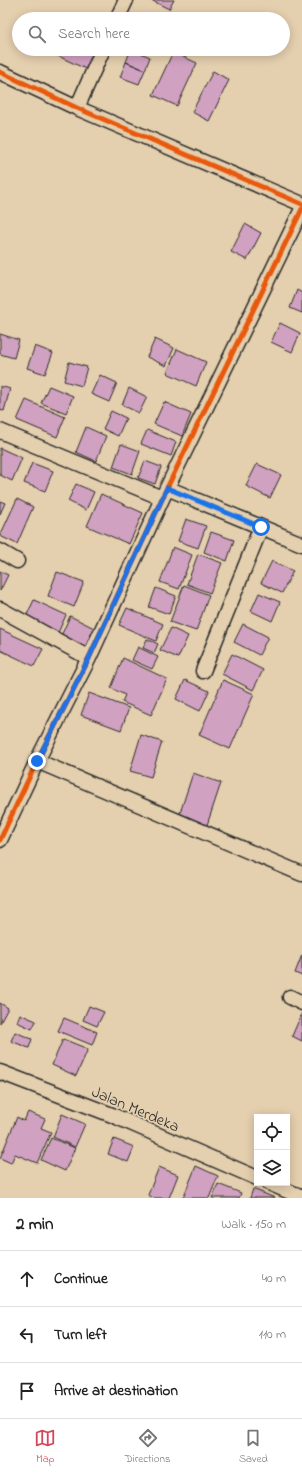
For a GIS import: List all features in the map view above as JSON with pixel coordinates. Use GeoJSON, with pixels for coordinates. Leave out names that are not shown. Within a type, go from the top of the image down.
{"type":"FeatureCollection","features":[{"type":"Feature","properties":{"kind":"street"},"geometry":{"type":"LineString","coordinates":[[120,12],[126,0]]}},
{"type":"Feature","properties":{"kind":"street"},"geometry":{"type":"LineString","coordinates":[[77,108],[100,56]]}},
{"type":"Feature","properties":{"kind":"street"},"geometry":{"type":"LineString","coordinates":[[0,72],[77,108],[302,204]]}},
{"type":"Feature","properties":{"kind":"street"},"geometry":{"type":"LineString","coordinates":[[0,840],[37,761],[89,658],[164,493],[302,209]]}},
{"type":"Feature","properties":{"kind":"street"},"geometry":{"type":"LineString","coordinates":[[0,431],[164,493],[261,527],[302,544]]}},
{"type":"Feature","properties":{"kind":"street"},"geometry":{"type":"LineString","coordinates":[[203,670],[261,527]]}},
{"type":"Feature","properties":{"kind":"street"},"geometry":{"type":"LineString","coordinates":[[0,551],[17,561]]}},
{"type":"Feature","properties":{"kind":"street"},"geometry":{"type":"LineString","coordinates":[[0,609],[89,658]]}},
{"type":"Feature","properties":{"kind":"street"},"geometry":{"type":"LineString","coordinates":[[37,761],[302,874]]}},
{"type":"Feature","properties":{"kind":"street","name":"Jalan Merdeka"},"geometry":{"type":"LineString","coordinates":[[0,1072],[112,1115],[254,1177]]}},
{"type":"Feature","properties":{"kind":"street"},"geometry":{"type":"LineString","coordinates":[[276,1186],[302,1197]]}},
{"type":"Feature","properties":{"kind":"building"},"geometry":{"type":"Polygon","coordinates":[[[151,0],[174,0],[169,9],[151,0]]]}},
{"type":"Feature","properties":{"kind":"building"},"geometry":{"type":"Polygon","coordinates":[[[58,56],[95,56],[88,70],[58,56]]]}},
{"type":"Feature","properties":{"kind":"building"},"geometry":{"type":"Polygon","coordinates":[[[128,56],[150,57],[145,70],[126,62],[128,56]]]}},
{"type":"Feature","properties":{"kind":"building"},"geometry":{"type":"Polygon","coordinates":[[[171,56],[182,56],[197,63],[177,106],[153,95],[171,56]]]}},
{"type":"Feature","properties":{"kind":"building"},"geometry":{"type":"Polygon","coordinates":[[[126,62],[145,70],[139,84],[120,77],[126,62]]]}},
{"type":"Feature","properties":{"kind":"building"},"geometry":{"type":"Polygon","coordinates":[[[213,71],[229,80],[209,121],[192,112],[213,71]]]}},
{"type":"Feature","properties":{"kind":"building"},"geometry":{"type":"Polygon","coordinates":[[[245,224],[261,233],[247,260],[231,252],[245,224]]]}},
{"type":"Feature","properties":{"kind":"building"},"geometry":{"type":"Polygon","coordinates":[[[297,290],[302,293],[302,313],[290,308],[297,290]]]}},
{"type":"Feature","properties":{"kind":"building"},"geometry":{"type":"Polygon","coordinates":[[[280,323],[300,333],[292,352],[271,342],[280,323]]]}},
{"type":"Feature","properties":{"kind":"building"},"geometry":{"type":"Polygon","coordinates":[[[0,334],[19,340],[14,358],[0,354],[0,334]]]}},
{"type":"Feature","properties":{"kind":"building"},"geometry":{"type":"Polygon","coordinates":[[[155,339],[174,348],[166,366],[147,357],[155,339]]]}},
{"type":"Feature","properties":{"kind":"building"},"geometry":{"type":"Polygon","coordinates":[[[35,346],[53,353],[45,374],[27,368],[35,346]]]}},
{"type":"Feature","properties":{"kind":"building"},"geometry":{"type":"Polygon","coordinates":[[[177,349],[206,362],[196,386],[167,373],[177,349]]]}},
{"type":"Feature","properties":{"kind":"building"},"geometry":{"type":"Polygon","coordinates":[[[69,362],[87,367],[82,386],[64,381],[69,362]]]}},
{"type":"Feature","properties":{"kind":"building"},"geometry":{"type":"Polygon","coordinates":[[[100,375],[117,383],[109,402],[91,394],[100,375]]]}},
{"type":"Feature","properties":{"kind":"building"},"geometry":{"type":"Polygon","coordinates":[[[0,386],[10,389],[4,411],[0,410],[0,386]]]}},
{"type":"Feature","properties":{"kind":"building"},"geometry":{"type":"Polygon","coordinates":[[[49,386],[73,396],[66,413],[41,403],[49,386]]]}},
{"type":"Feature","properties":{"kind":"building"},"geometry":{"type":"Polygon","coordinates":[[[129,388],[147,397],[139,413],[122,405],[129,388]]]}},
{"type":"Feature","properties":{"kind":"building"},"geometry":{"type":"Polygon","coordinates":[[[26,400],[65,417],[57,437],[17,420],[26,400]]]}},
{"type":"Feature","properties":{"kind":"building"},"geometry":{"type":"Polygon","coordinates":[[[164,402],[191,414],[182,436],[154,424],[164,402]]]}},
{"type":"Feature","properties":{"kind":"building"},"geometry":{"type":"Polygon","coordinates":[[[111,411],[126,418],[118,436],[103,429],[111,411]]]}},
{"type":"Feature","properties":{"kind":"building"},"geometry":{"type":"Polygon","coordinates":[[[86,427],[106,436],[96,461],[76,452],[86,427]]]}},
{"type":"Feature","properties":{"kind":"building"},"geometry":{"type":"Polygon","coordinates":[[[147,430],[176,442],[171,456],[141,444],[147,430]]]}},
{"type":"Feature","properties":{"kind":"building"},"geometry":{"type":"Polygon","coordinates":[[[121,444],[140,451],[132,474],[113,467],[121,444]]]}},
{"type":"Feature","properties":{"kind":"building"},"geometry":{"type":"Polygon","coordinates":[[[0,448],[22,458],[12,481],[0,475],[0,448]]]}},
{"type":"Feature","properties":{"kind":"building"},"geometry":{"type":"Polygon","coordinates":[[[145,461],[161,467],[155,484],[138,478],[145,461]]]}},
{"type":"Feature","properties":{"kind":"building"},"geometry":{"type":"Polygon","coordinates":[[[32,463],[53,471],[45,491],[24,483],[32,463]]]}},
{"type":"Feature","properties":{"kind":"building"},"geometry":{"type":"Polygon","coordinates":[[[257,464],[281,475],[270,498],[246,486],[257,464]]]}},
{"type":"Feature","properties":{"kind":"building"},"geometry":{"type":"Polygon","coordinates":[[[76,484],[94,492],[86,510],[68,501],[76,484]]]}},
{"type":"Feature","properties":{"kind":"building"},"geometry":{"type":"Polygon","coordinates":[[[101,494],[143,513],[129,544],[87,526],[101,494]]]}},
{"type":"Feature","properties":{"kind":"building"},"geometry":{"type":"Polygon","coordinates":[[[17,499],[33,507],[17,544],[0,536],[17,499]]]}},
{"type":"Feature","properties":{"kind":"building"},"geometry":{"type":"Polygon","coordinates":[[[0,501],[5,503],[0,514],[0,501]]]}},
{"type":"Feature","properties":{"kind":"building"},"geometry":{"type":"Polygon","coordinates":[[[186,519],[206,526],[198,548],[178,541],[186,519]]]}},
{"type":"Feature","properties":{"kind":"building"},"geometry":{"type":"Polygon","coordinates":[[[211,532],[234,540],[227,561],[204,552],[211,532]]]}},
{"type":"Feature","properties":{"kind":"building"},"geometry":{"type":"Polygon","coordinates":[[[173,547],[192,555],[179,589],[160,582],[173,547]]]}},
{"type":"Feature","properties":{"kind":"building"},"geometry":{"type":"Polygon","coordinates":[[[198,554],[222,563],[210,593],[187,584],[198,554]]]}},
{"type":"Feature","properties":{"kind":"building"},"geometry":{"type":"Polygon","coordinates":[[[272,561],[293,571],[282,593],[261,583],[272,561]]]}},
{"type":"Feature","properties":{"kind":"building"},"geometry":{"type":"Polygon","coordinates":[[[0,571],[8,575],[0,591],[0,571]]]}},
{"type":"Feature","properties":{"kind":"building"},"geometry":{"type":"Polygon","coordinates":[[[57,572],[84,582],[74,607],[48,596],[57,572]]]}},
{"type":"Feature","properties":{"kind":"building"},"geometry":{"type":"Polygon","coordinates":[[[184,585],[209,595],[196,631],[170,622],[184,585]]]}},
{"type":"Feature","properties":{"kind":"building"},"geometry":{"type":"Polygon","coordinates":[[[156,588],[176,596],[169,614],[149,607],[156,588]]]}},
{"type":"Feature","properties":{"kind":"building"},"geometry":{"type":"Polygon","coordinates":[[[259,593],[280,602],[272,621],[251,611],[259,593]]]}},
{"type":"Feature","properties":{"kind":"building"},"geometry":{"type":"Polygon","coordinates":[[[34,600],[66,615],[57,635],[25,619],[34,600]]]}},
{"type":"Feature","properties":{"kind":"building"},"geometry":{"type":"Polygon","coordinates":[[[127,608],[163,624],[156,641],[119,625],[127,608]]]}},
{"type":"Feature","properties":{"kind":"building"},"geometry":{"type":"Polygon","coordinates":[[[70,616],[94,628],[85,648],[61,636],[70,616]]]}},
{"type":"Feature","properties":{"kind":"building"},"geometry":{"type":"Polygon","coordinates":[[[243,624],[268,637],[259,655],[234,642],[243,624]]]}},
{"type":"Feature","properties":{"kind":"building"},"geometry":{"type":"Polygon","coordinates":[[[171,628],[188,636],[178,658],[160,650],[171,628]]]}},
{"type":"Feature","properties":{"kind":"building"},"geometry":{"type":"Polygon","coordinates":[[[0,629],[43,649],[34,666],[0,650],[0,629]]]}},
{"type":"Feature","properties":{"kind":"building"},"geometry":{"type":"Polygon","coordinates":[[[147,639],[158,644],[154,653],[143,648],[147,639]]]}},
{"type":"Feature","properties":{"kind":"building"},"geometry":{"type":"Polygon","coordinates":[[[138,647],[158,657],[152,669],[132,660],[138,647]]]}},
{"type":"Feature","properties":{"kind":"building"},"geometry":{"type":"Polygon","coordinates":[[[232,654],[263,670],[253,690],[222,674],[232,654]]]}},
{"type":"Feature","properties":{"kind":"building"},"geometry":{"type":"Polygon","coordinates":[[[123,658],[167,679],[151,715],[122,702],[125,695],[111,688],[123,658]]]}},
{"type":"Feature","properties":{"kind":"building"},"geometry":{"type":"Polygon","coordinates":[[[185,680],[209,691],[200,711],[176,699],[185,680]]]}},
{"type":"Feature","properties":{"kind":"building"},"geometry":{"type":"Polygon","coordinates":[[[223,680],[254,694],[230,749],[199,735],[223,680]]]}},
{"type":"Feature","properties":{"kind":"building"},"geometry":{"type":"Polygon","coordinates":[[[89,693],[129,708],[121,730],[81,715],[89,693]]]}},
{"type":"Feature","properties":{"kind":"building"},"geometry":{"type":"Polygon","coordinates":[[[141,735],[162,742],[151,777],[130,771],[141,735]]]}},
{"type":"Feature","properties":{"kind":"building"},"geometry":{"type":"Polygon","coordinates":[[[193,773],[221,783],[206,828],[178,819],[193,773]]]}},
{"type":"Feature","properties":{"kind":"building"},"geometry":{"type":"Polygon","coordinates":[[[302,955],[302,976],[295,973],[302,955]]]}},
{"type":"Feature","properties":{"kind":"building"},"geometry":{"type":"Polygon","coordinates":[[[0,1003],[8,1008],[0,1023],[0,1003]]]}},
{"type":"Feature","properties":{"kind":"building"},"geometry":{"type":"Polygon","coordinates":[[[89,1006],[104,1012],[97,1026],[83,1020],[89,1006]]]}},
{"type":"Feature","properties":{"kind":"building"},"geometry":{"type":"Polygon","coordinates":[[[302,1013],[302,1041],[292,1036],[302,1013]]]}},
{"type":"Feature","properties":{"kind":"building"},"geometry":{"type":"Polygon","coordinates":[[[20,1014],[36,1021],[32,1029],[17,1022],[20,1014]]]}},
{"type":"Feature","properties":{"kind":"building"},"geometry":{"type":"Polygon","coordinates":[[[64,1018],[97,1032],[92,1045],[58,1031],[64,1018]]]}},
{"type":"Feature","properties":{"kind":"building"},"geometry":{"type":"Polygon","coordinates":[[[15,1032],[32,1039],[29,1048],[11,1041],[15,1032]]]}},
{"type":"Feature","properties":{"kind":"building"},"geometry":{"type":"Polygon","coordinates":[[[63,1039],[88,1049],[76,1076],[52,1065],[63,1039]]]}},
{"type":"Feature","properties":{"kind":"building"},"geometry":{"type":"Polygon","coordinates":[[[28,1112],[45,1119],[41,1128],[51,1132],[37,1163],[15,1154],[11,1163],[0,1158],[17,1117],[24,1121],[28,1112]]]}},
{"type":"Feature","properties":{"kind":"building"},"geometry":{"type":"Polygon","coordinates":[[[62,1114],[85,1124],[75,1147],[53,1137],[62,1114]]]}},
{"type":"Feature","properties":{"kind":"building"},"geometry":{"type":"Polygon","coordinates":[[[51,1138],[75,1148],[65,1171],[41,1160],[51,1138]]]}},
{"type":"Feature","properties":{"kind":"building"},"geometry":{"type":"Polygon","coordinates":[[[114,1139],[134,1147],[128,1162],[108,1154],[114,1139]]]}},
{"type":"Feature","properties":{"kind":"building"},"geometry":{"type":"Polygon","coordinates":[[[196,1166],[218,1176],[209,1198],[183,1198],[196,1166]]]}},
{"type":"Feature","properties":{"kind":"building"},"geometry":{"type":"Polygon","coordinates":[[[159,1167],[178,1175],[169,1198],[154,1198],[148,1195],[159,1167]]]}},
{"type":"Feature","properties":{"kind":"building"},"geometry":{"type":"Polygon","coordinates":[[[218,1184],[241,1193],[239,1198],[212,1198],[218,1184]]]}},
{"type":"Feature","properties":{"kind":"building"},"geometry":{"type":"Polygon","coordinates":[[[253,1189],[275,1198],[250,1198],[253,1189]]]}},
{"type":"Feature","properties":{"kind":"cycle path"},"geometry":{"type":"LineString","coordinates":[[0,72],[77,108],[302,204]]}},
{"type":"Feature","properties":{"kind":"cycle path"},"geometry":{"type":"LineString","coordinates":[[0,840],[37,761],[89,658],[167,488],[302,209]]}},
{"type":"Feature","properties":{"kind":"route"},"geometry":{"type":"LineString","coordinates":[[37,761],[89,658],[167,488],[261,527]]}}]}
